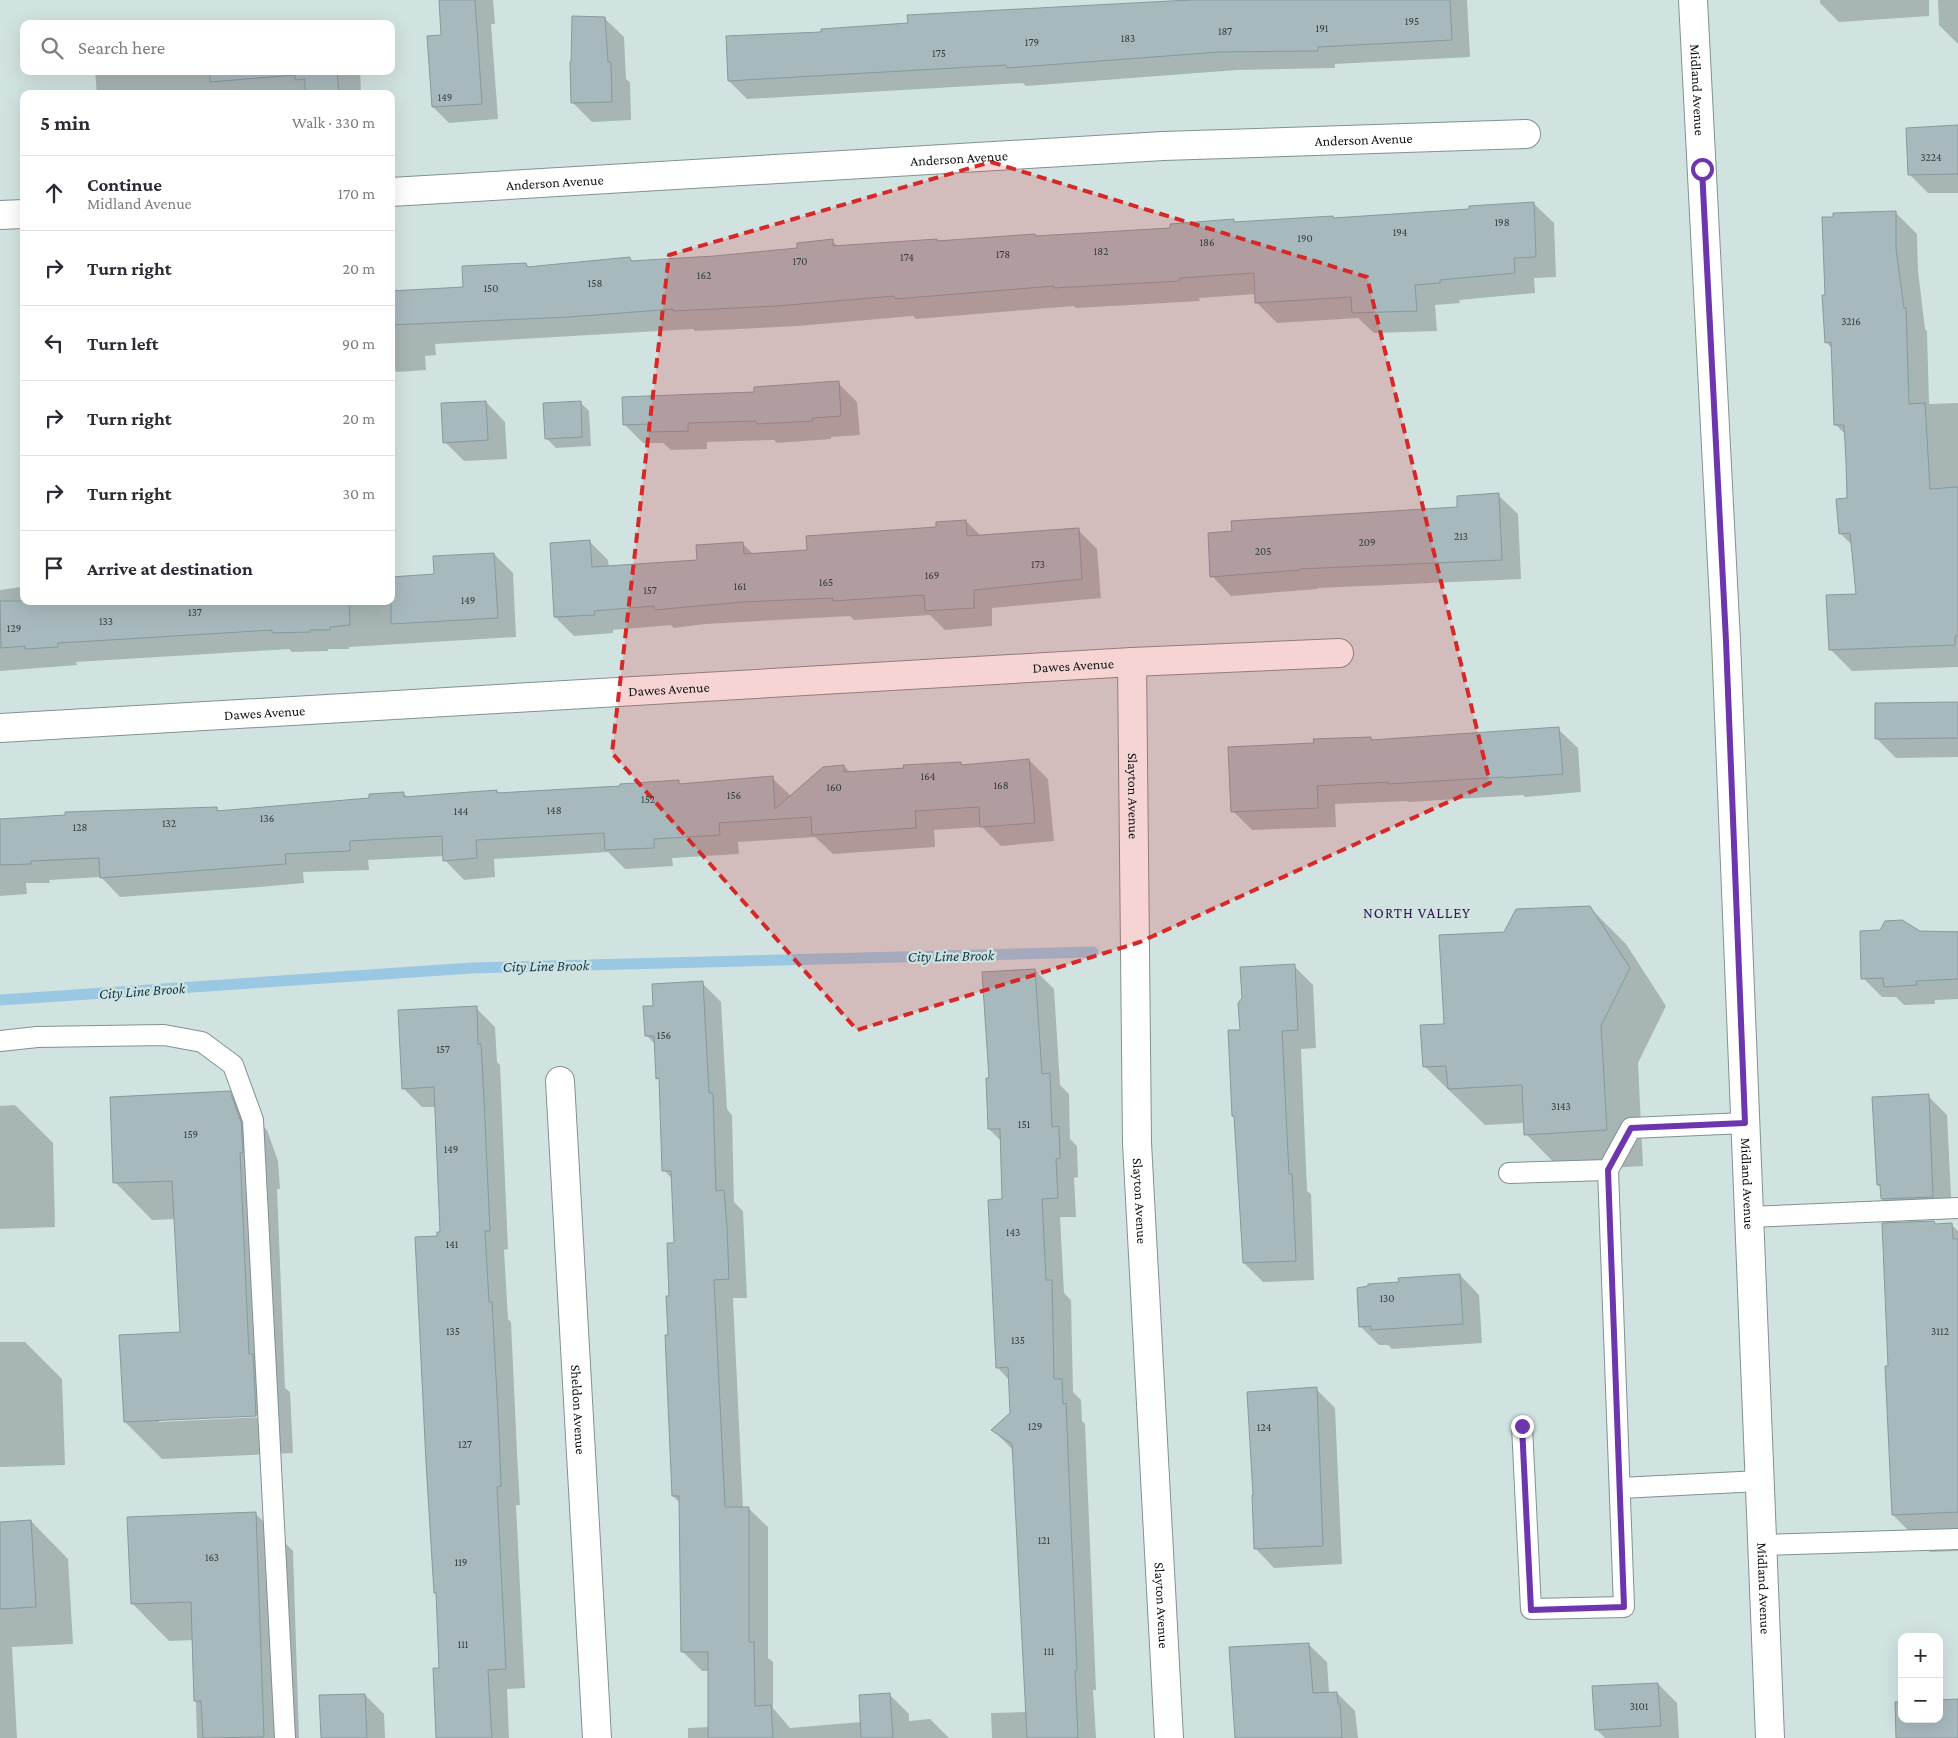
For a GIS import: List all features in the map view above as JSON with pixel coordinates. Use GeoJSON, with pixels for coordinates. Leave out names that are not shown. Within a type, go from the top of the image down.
{"type":"FeatureCollection","features":[{"type":"Feature","properties":{"kind":"street","name":"Midland Avenue"},"geometry":{"type":"LineString","coordinates":[[1693,0],[1726,641],[1770,1738]]}},
{"type":"Feature","properties":{"kind":"street","name":"Anderson Avenue"},"geometry":{"type":"LineString","coordinates":[[395,192],[1163,146],[1526,134]]}},
{"type":"Feature","properties":{"kind":"street"},"geometry":{"type":"LineString","coordinates":[[0,215],[20,214]]}},
{"type":"Feature","properties":{"kind":"street","name":"Dawes Avenue"},"geometry":{"type":"LineString","coordinates":[[0,728],[1132,662],[1339,653]]}},
{"type":"Feature","properties":{"kind":"street","name":"Slayton Avenue"},"geometry":{"type":"LineString","coordinates":[[1132,662],[1137,1143],[1169,1738]]}},
{"type":"Feature","properties":{"kind":"street","name":"Sheldon Avenue"},"geometry":{"type":"LineString","coordinates":[[560,1081],[597,1738]]}},
{"type":"Feature","properties":{"kind":"lane"},"geometry":{"type":"LineString","coordinates":[[0,1041],[37,1037],[164,1034],[202,1042],[233,1065],[253,1120],[285,1738]]}},
{"type":"Feature","properties":{"kind":"lane"},"geometry":{"type":"LineString","coordinates":[[1522,1426],[1531,1610],[1624,1607],[1608,1170],[1631,1128],[1745,1123]]}},
{"type":"Feature","properties":{"kind":"lane"},"geometry":{"type":"LineString","coordinates":[[1509,1172],[1608,1170]]}},
{"type":"Feature","properties":{"kind":"lane"},"geometry":{"type":"LineString","coordinates":[[1749,1217],[1958,1208]]}},
{"type":"Feature","properties":{"kind":"lane"},"geometry":{"type":"LineString","coordinates":[[1620,1488],[1760,1481]]}},
{"type":"Feature","properties":{"kind":"lane"},"geometry":{"type":"LineString","coordinates":[[1762,1545],[1958,1539]]}},
{"type":"Feature","properties":{"kind":"highlighted area"},"geometry":{"type":"Polygon","coordinates":[[[991,162],[1367,277],[1490,783],[1140,942],[857,1030],[612,753],[669,255],[991,162]]]}},
{"type":"Feature","properties":{"kind":"building"},"geometry":{"type":"Polygon","coordinates":[[[439,0],[475,0],[482,104],[432,107],[427,36],[441,35],[439,0]]]}},
{"type":"Feature","properties":{"kind":"building"},"geometry":{"type":"Polygon","coordinates":[[[1189,0],[1450,0],[1452,40],[1318,47],[1318,51],[1219,52],[1007,68],[1006,65],[728,81],[726,36],[821,32],[821,29],[908,23],[907,15],[1189,0]]]}},
{"type":"Feature","properties":{"kind":"building"},"geometry":{"type":"Polygon","coordinates":[[[572,16],[605,17],[608,62],[611,62],[612,102],[571,103],[572,16]]]}},
{"type":"Feature","properties":{"kind":"building"},"geometry":{"type":"Polygon","coordinates":[[[210,75],[295,75],[210,82],[210,75]]]}},
{"type":"Feature","properties":{"kind":"building"},"geometry":{"type":"Polygon","coordinates":[[[295,75],[337,75],[339,90],[305,90],[305,79],[295,80],[295,75]]]}},
{"type":"Feature","properties":{"kind":"building"},"geometry":{"type":"Polygon","coordinates":[[[1958,125],[1958,174],[1908,175],[1906,128],[1958,125]]]}},
{"type":"Feature","properties":{"kind":"building"},"geometry":{"type":"Polygon","coordinates":[[[1534,202],[1536,257],[1514,258],[1515,273],[1440,280],[1440,283],[1415,285],[1417,311],[1352,313],[1351,297],[1255,303],[1254,273],[1179,278],[1180,281],[1054,288],[1054,286],[895,299],[894,296],[777,306],[673,311],[673,309],[570,317],[395,325],[395,291],[463,287],[462,266],[526,263],[527,267],[630,257],[631,261],[797,248],[797,243],[833,239],[833,246],[1035,234],[1035,236],[1170,228],[1170,224],[1234,219],[1234,222],[1333,216],[1333,218],[1469,209],[1469,206],[1534,202]]]}},
{"type":"Feature","properties":{"kind":"building"},"geometry":{"type":"Polygon","coordinates":[[[1896,211],[1896,249],[1904,308],[1906,308],[1909,404],[1925,403],[1930,489],[1958,487],[1958,636],[1955,636],[1955,645],[1829,650],[1826,595],[1856,594],[1850,533],[1839,534],[1836,499],[1847,498],[1846,462],[1844,425],[1834,425],[1831,342],[1825,343],[1822,295],[1825,295],[1822,217],[1833,217],[1833,213],[1896,211]]]}},
{"type":"Feature","properties":{"kind":"building"},"geometry":{"type":"Polygon","coordinates":[[[839,381],[841,416],[812,418],[813,421],[757,424],[756,421],[688,423],[688,431],[651,432],[650,424],[623,425],[622,397],[754,392],[754,387],[839,381]]]}},
{"type":"Feature","properties":{"kind":"building"},"geometry":{"type":"Polygon","coordinates":[[[486,401],[488,440],[443,443],[441,403],[486,401]]]}},
{"type":"Feature","properties":{"kind":"building"},"geometry":{"type":"Polygon","coordinates":[[[581,401],[582,437],[545,439],[543,403],[581,401]]]}},
{"type":"Feature","properties":{"kind":"building"},"geometry":{"type":"Polygon","coordinates":[[[1499,493],[1502,560],[1300,569],[1210,577],[1208,533],[1232,531],[1231,521],[1457,507],[1457,496],[1499,493]]]}},
{"type":"Feature","properties":{"kind":"building"},"geometry":{"type":"Polygon","coordinates":[[[966,520],[967,536],[1079,528],[1082,579],[974,590],[974,608],[925,611],[924,595],[833,601],[833,598],[742,602],[654,610],[654,606],[594,611],[595,615],[554,617],[550,543],[590,540],[592,567],[697,560],[696,545],[743,542],[744,554],[807,550],[806,536],[936,527],[936,522],[966,520]]]}},
{"type":"Feature","properties":{"kind":"building"},"geometry":{"type":"Polygon","coordinates":[[[494,553],[498,618],[391,624],[391,605],[395,605],[395,577],[434,574],[433,556],[494,553]]]}},
{"type":"Feature","properties":{"kind":"building"},"geometry":{"type":"Polygon","coordinates":[[[0,601],[20,601],[20,605],[349,605],[350,625],[330,627],[330,630],[272,633],[272,630],[58,643],[58,647],[25,649],[25,646],[1,648],[0,601]]]}},
{"type":"Feature","properties":{"kind":"building"},"geometry":{"type":"Polygon","coordinates":[[[1958,702],[1958,738],[1875,739],[1875,703],[1958,702]]]}},
{"type":"Feature","properties":{"kind":"building"},"geometry":{"type":"Polygon","coordinates":[[[1559,727],[1563,774],[1317,786],[1318,808],[1231,812],[1228,747],[1314,743],[1313,739],[1371,737],[1371,740],[1559,727]]]}},
{"type":"Feature","properties":{"kind":"building"},"geometry":{"type":"Polygon","coordinates":[[[1029,759],[1035,823],[980,827],[979,807],[915,811],[916,828],[812,835],[811,817],[719,823],[720,835],[654,839],[654,848],[605,850],[604,833],[476,840],[477,858],[443,861],[442,836],[350,841],[350,851],[285,854],[286,864],[100,878],[99,858],[31,861],[31,864],[0,865],[0,819],[65,815],[65,812],[217,807],[217,811],[369,798],[369,794],[404,792],[404,797],[497,790],[497,793],[620,786],[620,784],[679,780],[679,784],[773,776],[775,809],[823,767],[844,765],[844,772],[904,768],[903,765],[961,762],[961,765],[1029,759]]]}},
{"type":"Feature","properties":{"kind":"building"},"geometry":{"type":"Polygon","coordinates":[[[1590,906],[1630,968],[1601,1026],[1607,1130],[1524,1135],[1522,1085],[1448,1089],[1446,1066],[1423,1067],[1420,1025],[1444,1024],[1439,935],[1504,932],[1516,909],[1590,906]]]}},
{"type":"Feature","properties":{"kind":"building"},"geometry":{"type":"Polygon","coordinates":[[[1902,920],[1920,931],[1958,932],[1958,979],[1916,981],[1917,985],[1884,987],[1883,978],[1861,979],[1860,931],[1880,930],[1885,921],[1902,920]]]}},
{"type":"Feature","properties":{"kind":"building"},"geometry":{"type":"Polygon","coordinates":[[[1295,964],[1298,1030],[1282,1031],[1289,1174],[1292,1174],[1296,1261],[1243,1263],[1234,1116],[1232,1116],[1228,1030],[1240,1030],[1238,1003],[1242,998],[1240,967],[1295,964]]]}},
{"type":"Feature","properties":{"kind":"building"},"geometry":{"type":"Polygon","coordinates":[[[1035,969],[1042,1074],[1050,1073],[1052,1127],[1059,1126],[1060,1158],[1056,1159],[1058,1198],[1042,1199],[1046,1280],[1052,1280],[1054,1379],[1062,1379],[1063,1404],[1066,1403],[1078,1738],[1027,1738],[1012,1444],[991,1430],[1010,1413],[1008,1367],[996,1368],[988,1200],[1002,1199],[1000,1129],[988,1129],[986,1078],[989,1078],[982,972],[1035,969]]]}},
{"type":"Feature","properties":{"kind":"building"},"geometry":{"type":"Polygon","coordinates":[[[703,981],[709,1093],[713,1095],[716,1191],[724,1190],[727,1228],[729,1279],[714,1280],[725,1507],[749,1507],[749,1642],[754,1642],[755,1706],[771,1705],[773,1738],[708,1738],[708,1652],[681,1652],[679,1496],[672,1496],[665,1335],[668,1335],[666,1296],[669,1296],[667,1243],[674,1243],[671,1171],[662,1171],[659,1078],[656,1079],[654,1036],[645,1036],[643,1006],[653,1006],[652,984],[703,981]]]}},
{"type":"Feature","properties":{"kind":"building"},"geometry":{"type":"Polygon","coordinates":[[[477,1006],[478,1044],[481,1044],[490,1231],[485,1231],[489,1302],[492,1302],[499,1433],[501,1486],[497,1487],[506,1669],[488,1670],[492,1738],[436,1738],[433,1668],[439,1668],[436,1593],[434,1593],[426,1462],[415,1237],[437,1236],[437,1232],[440,1232],[434,1087],[402,1089],[398,1010],[477,1006]]]}},
{"type":"Feature","properties":{"kind":"building"},"geometry":{"type":"Polygon","coordinates":[[[230,1091],[241,1122],[243,1152],[240,1153],[249,1354],[253,1354],[256,1416],[124,1422],[119,1335],[180,1332],[172,1181],[113,1183],[110,1097],[230,1091]]]}},
{"type":"Feature","properties":{"kind":"building"},"geometry":{"type":"Polygon","coordinates":[[[1929,1094],[1933,1197],[1881,1199],[1880,1185],[1877,1185],[1872,1097],[1929,1094]]]}},
{"type":"Feature","properties":{"kind":"building"},"geometry":{"type":"Polygon","coordinates":[[[1934,1221],[1935,1224],[1952,1223],[1953,1239],[1958,1239],[1958,1512],[1892,1515],[1885,1366],[1888,1366],[1882,1223],[1934,1221]]]}},
{"type":"Feature","properties":{"kind":"building"},"geometry":{"type":"Polygon","coordinates":[[[1460,1274],[1463,1324],[1371,1330],[1371,1326],[1359,1327],[1357,1288],[1368,1286],[1368,1284],[1399,1282],[1398,1278],[1460,1274]]]}},
{"type":"Feature","properties":{"kind":"building"},"geometry":{"type":"Polygon","coordinates":[[[1317,1387],[1323,1546],[1254,1549],[1247,1392],[1317,1387]]]}},
{"type":"Feature","properties":{"kind":"building"},"geometry":{"type":"Polygon","coordinates":[[[256,1512],[264,1737],[203,1738],[201,1701],[194,1701],[191,1602],[131,1604],[127,1517],[256,1512]]]}},
{"type":"Feature","properties":{"kind":"building"},"geometry":{"type":"Polygon","coordinates":[[[31,1520],[36,1607],[0,1609],[0,1522],[31,1520]]]}},
{"type":"Feature","properties":{"kind":"building"},"geometry":{"type":"Polygon","coordinates":[[[1309,1643],[1313,1693],[1337,1692],[1338,1704],[1340,1704],[1342,1738],[1235,1738],[1229,1647],[1309,1643]]]}},
{"type":"Feature","properties":{"kind":"building"},"geometry":{"type":"Polygon","coordinates":[[[1658,1683],[1661,1726],[1595,1730],[1592,1686],[1658,1683]]]}},
{"type":"Feature","properties":{"kind":"building"},"geometry":{"type":"Polygon","coordinates":[[[890,1693],[893,1738],[861,1738],[859,1695],[890,1693]]]}},
{"type":"Feature","properties":{"kind":"building"},"geometry":{"type":"Polygon","coordinates":[[[365,1694],[367,1738],[321,1738],[319,1695],[365,1694]]]}},
{"type":"Feature","properties":{"kind":"building"},"geometry":{"type":"Polygon","coordinates":[[[1958,1699],[1958,1738],[1896,1738],[1895,1702],[1898,1702],[1898,1723],[1943,1723],[1943,1700],[1958,1699]]]}},
{"type":"Feature","properties":{"kind":"waterway","name":"City Line Brook"},"geometry":{"type":"LineString","coordinates":[[0,1000],[472,968],[1093,952]]}},
{"type":"Feature","properties":{"kind":"district","name":"NORTH VALLEY"},"geometry":{"type":"Point","coordinates":[1417,913]}},
{"type":"Feature","properties":{"kind":"route"},"geometry":{"type":"LineString","coordinates":[[1522,1426],[1531,1610],[1624,1607],[1608,1170],[1631,1128],[1745,1123],[1726,641],[1702,169]]}}]}
